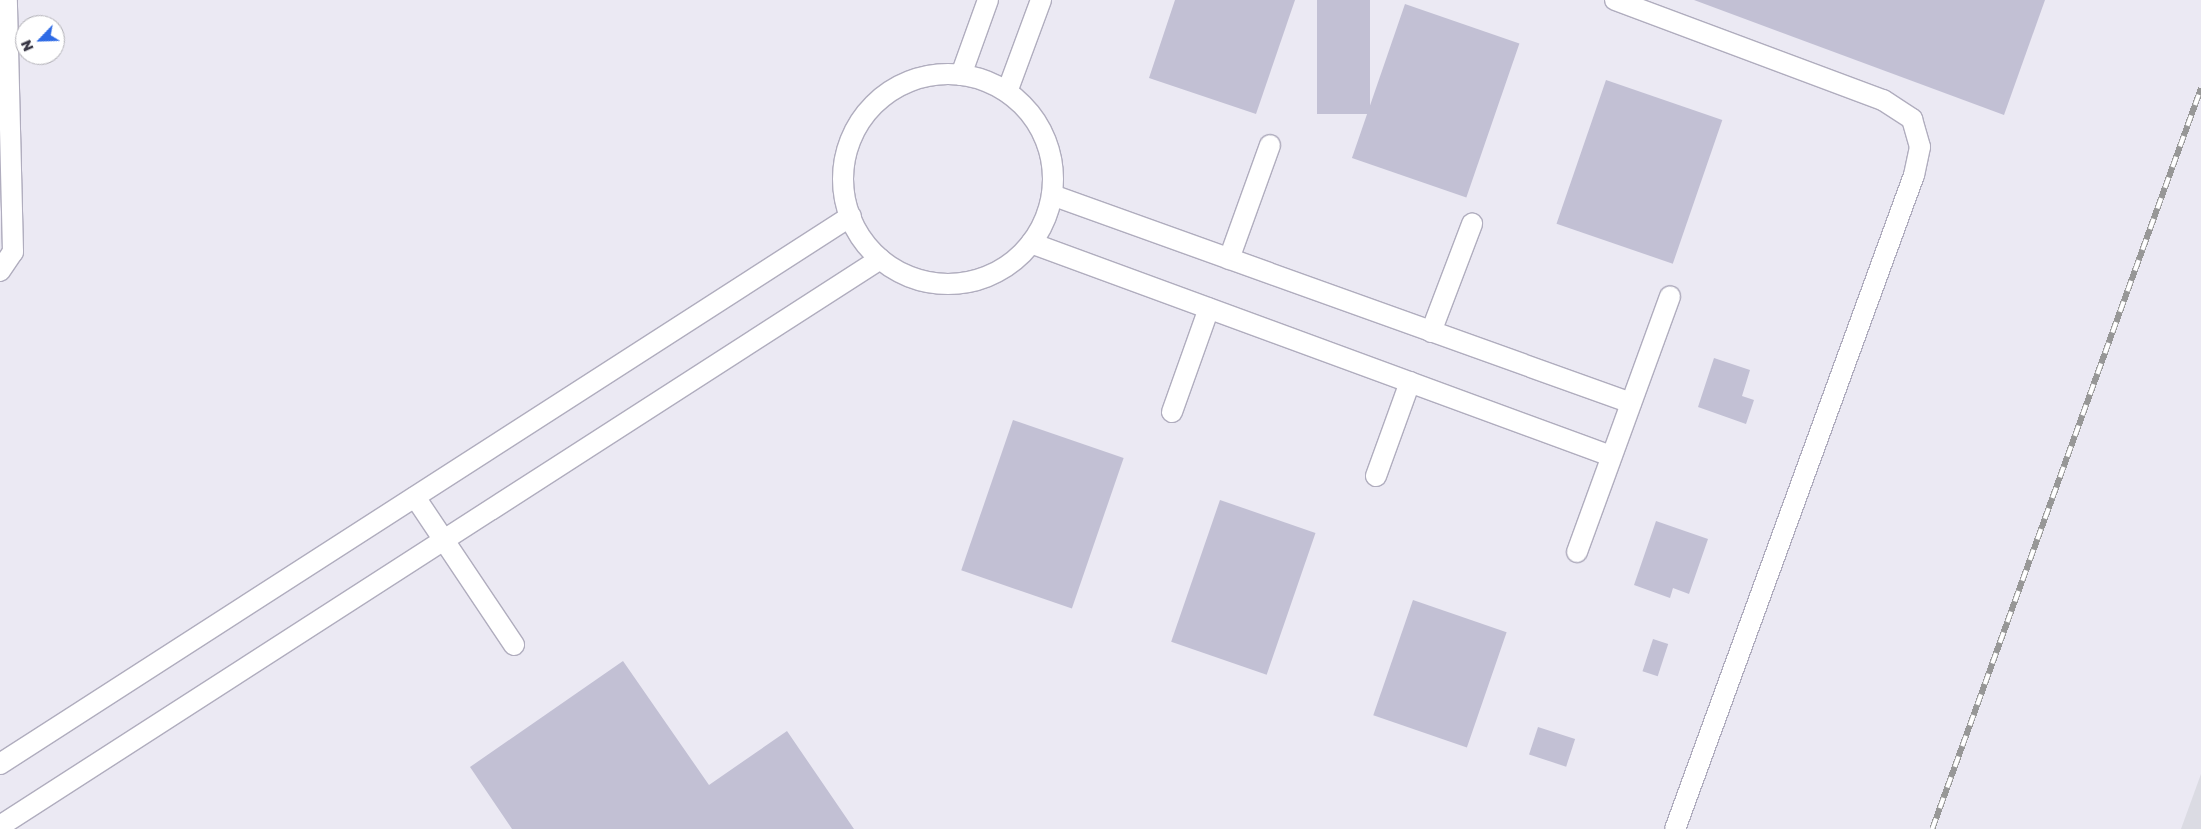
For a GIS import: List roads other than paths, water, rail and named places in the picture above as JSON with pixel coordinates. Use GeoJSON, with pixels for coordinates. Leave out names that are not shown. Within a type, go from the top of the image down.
{"type":"FeatureCollection","features":[{"type":"Feature","properties":{"kind":"lane"},"geometry":{"type":"LineString","coordinates":[[0,271],[13,252],[7,0]]}},
{"type":"Feature","properties":{"kind":"lane"},"geometry":{"type":"LineString","coordinates":[[961,75],[988,0]]}},
{"type":"Feature","properties":{"kind":"lane"},"geometry":{"type":"LineString","coordinates":[[1007,92],[1040,0]]}},
{"type":"Feature","properties":{"kind":"lane"},"geometry":{"type":"LineString","coordinates":[[1615,0],[1883,100],[1912,119],[1920,147],[1914,175],[1675,829]]}},
{"type":"Feature","properties":{"kind":"lane"},"geometry":{"type":"LineString","coordinates":[[927,75],[974,77],[1007,92],[1032,115],[1044,136],[1051,158],[1052,195],[1042,227],[1031,243],[1012,263],[992,275],[969,282],[946,284],[922,281],[900,272],[880,259],[865,242],[851,216],[843,175],[846,152],[854,130],[868,110],[885,94],[905,82],[927,75]]}},
{"type":"Feature","properties":{"kind":"lane"},"geometry":{"type":"LineString","coordinates":[[1229,259],[1270,145]]}},
{"type":"Feature","properties":{"kind":"lane"},"geometry":{"type":"LineString","coordinates":[[1052,195],[1632,403]]}},
{"type":"Feature","properties":{"kind":"lane"},"geometry":{"type":"LineString","coordinates":[[0,764],[851,216]]}},
{"type":"Feature","properties":{"kind":"lane"},"geometry":{"type":"LineString","coordinates":[[1431,332],[1472,224]]}},
{"type":"Feature","properties":{"kind":"lane"},"geometry":{"type":"LineString","coordinates":[[1031,243],[1611,456]]}},
{"type":"Feature","properties":{"kind":"lane"},"geometry":{"type":"LineString","coordinates":[[0,828],[880,259]]}},
{"type":"Feature","properties":{"kind":"lane"},"geometry":{"type":"LineString","coordinates":[[1577,552],[1670,296]]}},
{"type":"Feature","properties":{"kind":"lane"},"geometry":{"type":"LineString","coordinates":[[1172,412],[1209,308]]}},
{"type":"Feature","properties":{"kind":"lane"},"geometry":{"type":"LineString","coordinates":[[1376,476],[1410,382]]}},
{"type":"Feature","properties":{"kind":"lane"},"geometry":{"type":"LineString","coordinates":[[415,497],[514,644]]}},
{"type":"Feature","properties":{"kind":"railway"},"geometry":{"type":"LineString","coordinates":[[1932,829],[2201,88]]}}]}
